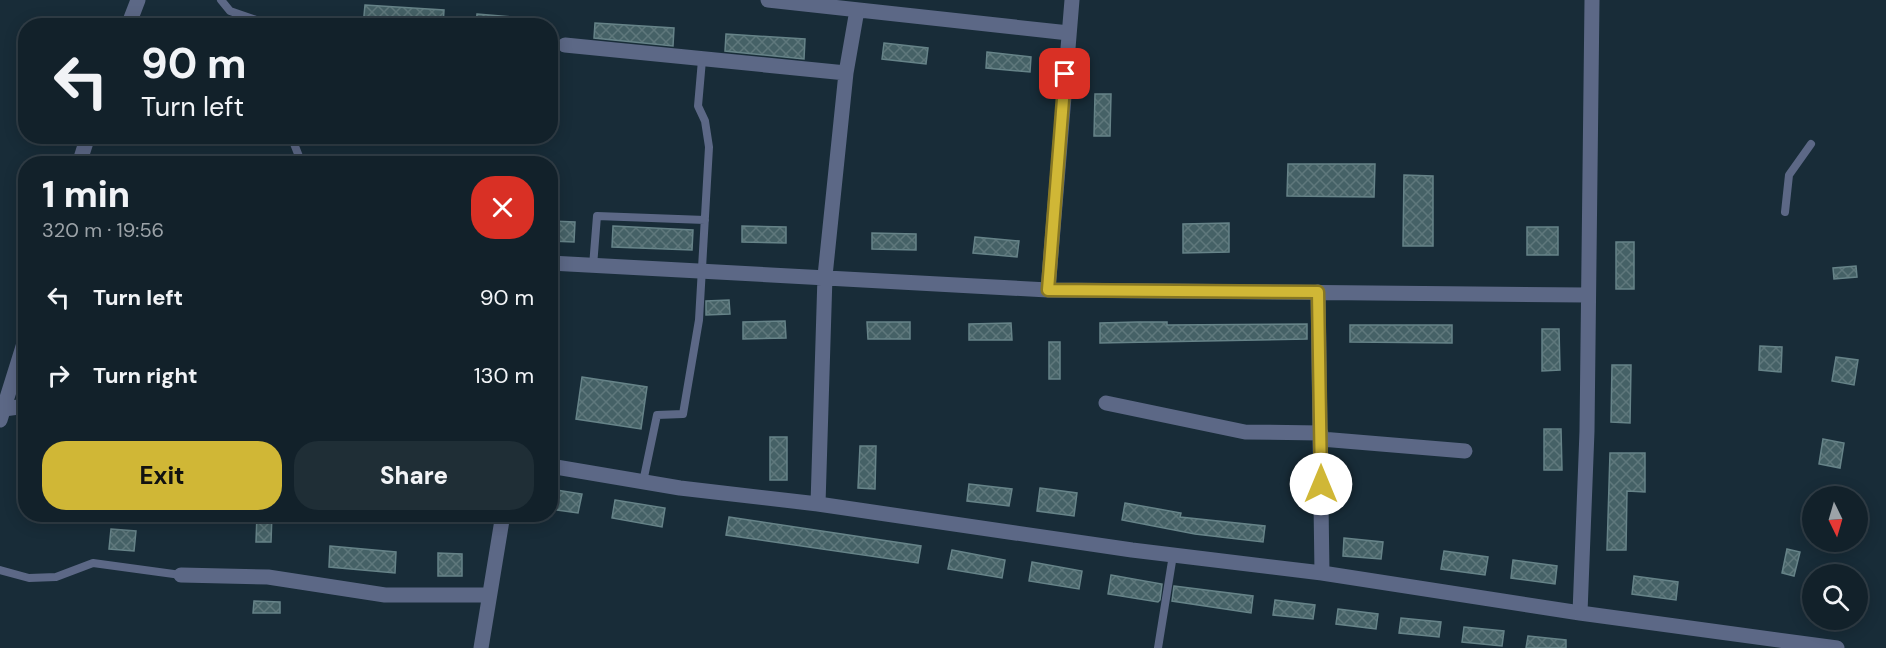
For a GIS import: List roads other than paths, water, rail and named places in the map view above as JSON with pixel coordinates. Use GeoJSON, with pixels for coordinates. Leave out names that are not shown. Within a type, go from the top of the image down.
{"type":"FeatureCollection","features":[{"type":"Feature","properties":{"kind":"street"},"geometry":{"type":"LineString","coordinates":[[131,18],[138,0]]}},
{"type":"Feature","properties":{"kind":"street"},"geometry":{"type":"LineString","coordinates":[[768,0],[1069,33]]}},
{"type":"Feature","properties":{"kind":"street"},"geometry":{"type":"LineString","coordinates":[[1048,290],[1072,0]]}},
{"type":"Feature","properties":{"kind":"street"},"geometry":{"type":"LineString","coordinates":[[1580,613],[1587,431],[1586,296],[1592,0]]}},
{"type":"Feature","properties":{"kind":"street"},"geometry":{"type":"LineString","coordinates":[[818,504],[825,276],[846,73],[857,10]]}},
{"type":"Feature","properties":{"kind":"street"},"geometry":{"type":"LineString","coordinates":[[565,45],[846,73]]}},
{"type":"Feature","properties":{"kind":"street"},"geometry":{"type":"LineString","coordinates":[[558,264],[825,276],[1048,290],[1586,296]]}},
{"type":"Feature","properties":{"kind":"street"},"geometry":{"type":"LineString","coordinates":[[1318,292],[1322,573]]}},
{"type":"Feature","properties":{"kind":"street"},"geometry":{"type":"LineString","coordinates":[[2,415],[18,363]]}},
{"type":"Feature","properties":{"kind":"street"},"geometry":{"type":"LineString","coordinates":[[1106,403],[1245,432],[1321,436],[1465,451]]}},
{"type":"Feature","properties":{"kind":"street"},"geometry":{"type":"LineString","coordinates":[[2,415],[18,409]]}},
{"type":"Feature","properties":{"kind":"street"},"geometry":{"type":"LineString","coordinates":[[558,467],[643,482],[818,504],[1173,555],[1322,573],[1580,613],[1837,648]]}},
{"type":"Feature","properties":{"kind":"street"},"geometry":{"type":"LineString","coordinates":[[481,648],[502,522]]}},
{"type":"Feature","properties":{"kind":"street"},"geometry":{"type":"LineString","coordinates":[[181,574],[268,577],[385,595],[489,595]]}},
{"type":"Feature","properties":{"kind":"lane"},"geometry":{"type":"LineString","coordinates":[[221,0],[230,11],[251,18]]}},
{"type":"Feature","properties":{"kind":"lane"},"geometry":{"type":"LineString","coordinates":[[643,482],[657,414],[683,414],[699,320],[709,147],[705,121],[698,106],[702,60]]}},
{"type":"Feature","properties":{"kind":"lane"},"geometry":{"type":"LineString","coordinates":[[1785,212],[1789,175],[1811,144]]}},
{"type":"Feature","properties":{"kind":"lane"},"geometry":{"type":"LineString","coordinates":[[593,266],[597,216],[705,220]]}},
{"type":"Feature","properties":{"kind":"lane"},"geometry":{"type":"LineString","coordinates":[[1158,648],[1173,555]]}},
{"type":"Feature","properties":{"kind":"lane"},"geometry":{"type":"LineString","coordinates":[[0,570],[29,578],[56,578],[93,563],[181,574]]}}]}
